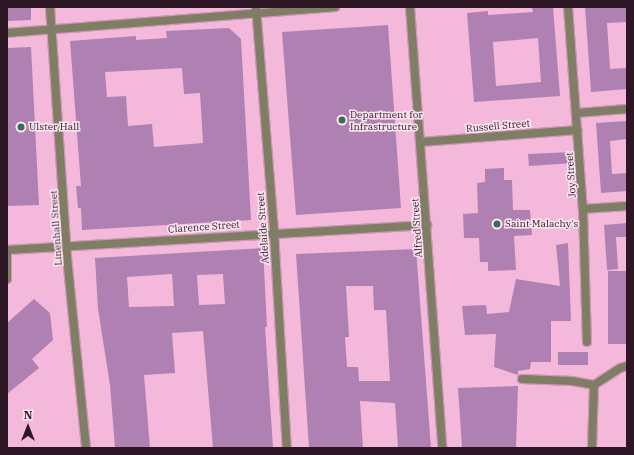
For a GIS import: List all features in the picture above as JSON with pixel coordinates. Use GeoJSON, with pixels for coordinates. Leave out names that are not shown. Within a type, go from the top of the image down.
{"type":"FeatureCollection","features":[{"type":"Feature","properties":{"kind":"street","name":"Linenhall Street"},"geometry":{"type":"LineString","coordinates":[[50,7],[67,247],[86,448]]}},
{"type":"Feature","properties":{"kind":"street"},"geometry":{"type":"LineString","coordinates":[[7,33],[257,9],[335,7]]}},
{"type":"Feature","properties":{"kind":"street","name":"Alfred Street"},"geometry":{"type":"LineString","coordinates":[[410,7],[421,142],[442,448]]}},
{"type":"Feature","properties":{"kind":"street","name":"Joy Street"},"geometry":{"type":"LineString","coordinates":[[568,7],[584,209],[587,342]]}},
{"type":"Feature","properties":{"kind":"street","name":"Adelaide Street"},"geometry":{"type":"LineString","coordinates":[[257,9],[274,232],[286,448]]}},
{"type":"Feature","properties":{"kind":"street"},"geometry":{"type":"LineString","coordinates":[[577,113],[627,109]]}},
{"type":"Feature","properties":{"kind":"street","name":"Russell Street"},"geometry":{"type":"LineString","coordinates":[[421,142],[578,130]]}},
{"type":"Feature","properties":{"kind":"street"},"geometry":{"type":"LineString","coordinates":[[584,209],[627,206]]}},
{"type":"Feature","properties":{"kind":"street","name":"Clarence Street"},"geometry":{"type":"LineString","coordinates":[[7,251],[274,232],[427,225]]}},
{"type":"Feature","properties":{"kind":"street"},"geometry":{"type":"LineString","coordinates":[[7,251],[7,279]]}},
{"type":"Feature","properties":{"kind":"street"},"geometry":{"type":"LineString","coordinates":[[522,379],[572,381],[594,385],[620,368],[627,366]]}},
{"type":"Feature","properties":{"kind":"street"},"geometry":{"type":"LineString","coordinates":[[592,448],[594,385]]}},
{"type":"Feature","properties":{"kind":"building"},"geometry":{"type":"Polygon","coordinates":[[[7,7],[31,7],[31,20],[7,21],[7,7]]]}},
{"type":"Feature","properties":{"kind":"building"},"geometry":{"type":"Polygon","coordinates":[[[553,7],[560,96],[474,102],[467,13],[488,11],[488,15],[533,12],[532,8],[553,7]],[[538,38],[493,42],[496,86],[541,82],[538,38]]]}},
{"type":"Feature","properties":{"kind":"building"},"geometry":{"type":"Polygon","coordinates":[[[585,7],[627,7],[627,22],[607,23],[610,69],[627,68],[627,89],[591,92],[585,7]]]}},
{"type":"Feature","properties":{"kind":"building","name":"Department for Infrastructure"},"geometry":{"type":"Polygon","coordinates":[[[388,25],[401,208],[296,215],[282,32],[388,25]]]}},
{"type":"Feature","properties":{"kind":"building"},"geometry":{"type":"Polygon","coordinates":[[[229,28],[241,39],[251,220],[82,230],[81,208],[78,208],[76,186],[81,186],[70,41],[136,36],[136,40],[167,38],[166,31],[229,28]],[[182,68],[105,72],[107,97],[126,96],[128,126],[152,124],[154,147],[203,143],[200,93],[184,94],[182,68]]]}},
{"type":"Feature","properties":{"kind":"building"},"geometry":{"type":"Polygon","coordinates":[[[31,47],[39,205],[7,206],[7,48],[31,47]]]}},
{"type":"Feature","properties":{"kind":"building"},"geometry":{"type":"Polygon","coordinates":[[[627,121],[627,139],[610,141],[612,174],[627,173],[627,191],[601,193],[596,123],[627,121]]]}},
{"type":"Feature","properties":{"kind":"building"},"geometry":{"type":"Polygon","coordinates":[[[573,152],[574,163],[529,166],[528,154],[573,152]]]}},
{"type":"Feature","properties":{"kind":"building","name":"Saint Malachy's"},"geometry":{"type":"Polygon","coordinates":[[[504,168],[504,180],[512,180],[513,210],[530,210],[532,235],[514,236],[516,270],[488,271],[488,262],[480,262],[479,238],[464,238],[463,214],[478,213],[477,183],[485,182],[485,169],[504,168]]]}},
{"type":"Feature","properties":{"kind":"building"},"geometry":{"type":"Polygon","coordinates":[[[627,223],[627,237],[616,237],[618,269],[607,270],[604,225],[627,223]]]}},
{"type":"Feature","properties":{"kind":"building"},"geometry":{"type":"Polygon","coordinates":[[[568,243],[571,321],[551,321],[551,362],[531,362],[530,369],[518,371],[518,375],[494,367],[496,334],[465,335],[462,306],[486,305],[487,314],[509,312],[516,279],[560,286],[556,245],[568,243]]]}},
{"type":"Feature","properties":{"kind":"building"},"geometry":{"type":"Polygon","coordinates":[[[263,248],[267,327],[265,327],[273,448],[213,448],[203,331],[172,333],[175,373],[144,375],[150,448],[115,448],[110,385],[98,309],[95,258],[263,248]],[[172,274],[127,277],[129,307],[174,306],[172,274]],[[223,274],[197,275],[199,305],[225,304],[223,274]]]}},
{"type":"Feature","properties":{"kind":"building"},"geometry":{"type":"Polygon","coordinates":[[[416,249],[431,448],[398,448],[395,403],[360,401],[363,448],[309,448],[296,254],[416,249]],[[346,286],[349,337],[345,337],[347,367],[358,367],[359,381],[390,381],[386,310],[374,310],[373,286],[346,286]]]}},
{"type":"Feature","properties":{"kind":"building"},"geometry":{"type":"Polygon","coordinates":[[[608,271],[627,271],[627,344],[608,344],[608,271]]]}},
{"type":"Feature","properties":{"kind":"building"},"geometry":{"type":"Polygon","coordinates":[[[34,299],[50,313],[53,340],[32,359],[39,368],[7,394],[7,323],[34,299]]]}},
{"type":"Feature","properties":{"kind":"building"},"geometry":{"type":"Polygon","coordinates":[[[558,352],[588,352],[588,365],[558,365],[558,352]]]}},
{"type":"Feature","properties":{"kind":"building"},"geometry":{"type":"Polygon","coordinates":[[[518,386],[516,448],[462,448],[458,388],[518,386]]]}},
{"type":"Feature","properties":{"kind":"place","name":"Department for Infrastructure"},"geometry":{"type":"Point","coordinates":[342,120]}},
{"type":"Feature","properties":{"kind":"place","name":"Ulster Hall"},"geometry":{"type":"Point","coordinates":[21,127]}},
{"type":"Feature","properties":{"kind":"place","name":"Saint Malachy's"},"geometry":{"type":"Point","coordinates":[497,224]}}]}
